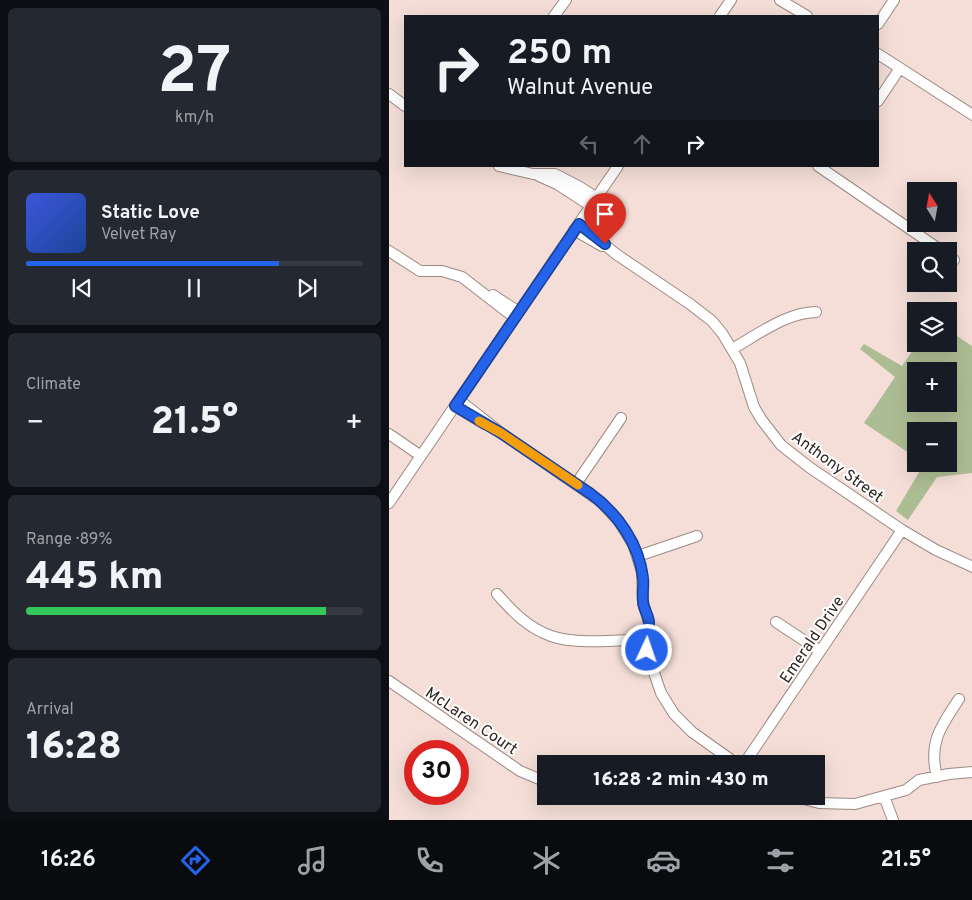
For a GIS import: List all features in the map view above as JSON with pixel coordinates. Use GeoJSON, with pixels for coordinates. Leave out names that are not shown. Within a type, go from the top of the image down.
{"type":"FeatureCollection","features":[{"type":"Feature","properties":{"kind":"street"},"geometry":{"type":"LineString","coordinates":[[555,15],[566,0]]}},
{"type":"Feature","properties":{"kind":"street"},"geometry":{"type":"LineString","coordinates":[[721,15],[731,0]]}},
{"type":"Feature","properties":{"kind":"street"},"geometry":{"type":"LineString","coordinates":[[879,22],[894,0]]}},
{"type":"Feature","properties":{"kind":"street"},"geometry":{"type":"LineString","coordinates":[[783,1],[805,15]]}},
{"type":"Feature","properties":{"kind":"street"},"geometry":{"type":"LineString","coordinates":[[879,55],[972,115]]}},
{"type":"Feature","properties":{"kind":"street"},"geometry":{"type":"LineString","coordinates":[[879,100],[900,68]]}},
{"type":"Feature","properties":{"kind":"street"},"geometry":{"type":"LineString","coordinates":[[389,94],[404,105]]}},
{"type":"Feature","properties":{"kind":"street"},"geometry":{"type":"LineString","coordinates":[[503,167],[533,174],[594,202]]}},
{"type":"Feature","properties":{"kind":"street"},"geometry":{"type":"LineString","coordinates":[[389,503],[617,167]]}},
{"type":"Feature","properties":{"kind":"street"},"geometry":{"type":"LineString","coordinates":[[831,170],[930,242]]}},
{"type":"Feature","properties":{"kind":"street","name":"Anthony Street"},"geometry":{"type":"LineString","coordinates":[[577,227],[712,321],[740,364],[754,407],[781,445],[809,467],[902,530],[936,550],[972,567]]}},
{"type":"Feature","properties":{"kind":"street"},"geometry":{"type":"LineString","coordinates":[[389,251],[420,271],[449,272],[462,277],[503,301],[517,315]]}},
{"type":"Feature","properties":{"kind":"street"},"geometry":{"type":"LineString","coordinates":[[732,349],[787,318],[806,312],[816,312]]}},
{"type":"Feature","properties":{"kind":"street"},"geometry":{"type":"LineString","coordinates":[[457,403],[600,501],[626,532],[638,556],[643,579],[643,603],[649,623],[647,640],[649,658],[656,682],[674,714],[692,732],[724,755]]}},
{"type":"Feature","properties":{"kind":"street"},"geometry":{"type":"LineString","coordinates":[[576,484],[621,418]]}},
{"type":"Feature","properties":{"kind":"street"},"geometry":{"type":"LineString","coordinates":[[389,434],[421,456]]}},
{"type":"Feature","properties":{"kind":"street","name":"Emerald Drive"},"geometry":{"type":"LineString","coordinates":[[750,755],[902,530]]}},
{"type":"Feature","properties":{"kind":"street"},"geometry":{"type":"LineString","coordinates":[[638,556],[697,536]]}},
{"type":"Feature","properties":{"kind":"street"},"geometry":{"type":"LineString","coordinates":[[497,594],[521,619],[551,636],[574,640],[647,640]]}},
{"type":"Feature","properties":{"kind":"street"},"geometry":{"type":"LineString","coordinates":[[776,622],[820,651]]}},
{"type":"Feature","properties":{"kind":"street","name":"McLaren Court"},"geometry":{"type":"LineString","coordinates":[[389,681],[521,771],[537,778]]}},
{"type":"Feature","properties":{"kind":"street"},"geometry":{"type":"LineString","coordinates":[[937,777],[933,759],[937,736],[959,699]]}},
{"type":"Feature","properties":{"kind":"street"},"geometry":{"type":"LineString","coordinates":[[825,803],[842,805],[867,801],[906,790],[919,780],[955,773],[972,772]]}},
{"type":"Feature","properties":{"kind":"street"},"geometry":{"type":"LineString","coordinates":[[884,796],[893,820]]}},
{"type":"Feature","properties":{"kind":"green space"},"geometry":{"type":"Polygon","coordinates":[[[957,336],[972,346],[972,473],[937,477],[908,520],[896,511],[919,472],[957,472],[957,422],[907,422],[907,452],[864,423],[895,377],[860,349],[864,344],[902,366],[912,352],[957,352],[957,336]]]}},
{"type":"Feature","properties":{"kind":"slow traffic"},"geometry":{"type":"LineString","coordinates":[[479,421],[501,433],[578,485]]}},
{"type":"Feature","properties":{"kind":"route"},"geometry":{"type":"LineString","coordinates":[[605,244],[579,224],[455,406],[501,433],[591,494],[618,520],[633,544],[642,572],[643,606],[649,623],[647,650]]}}]}
